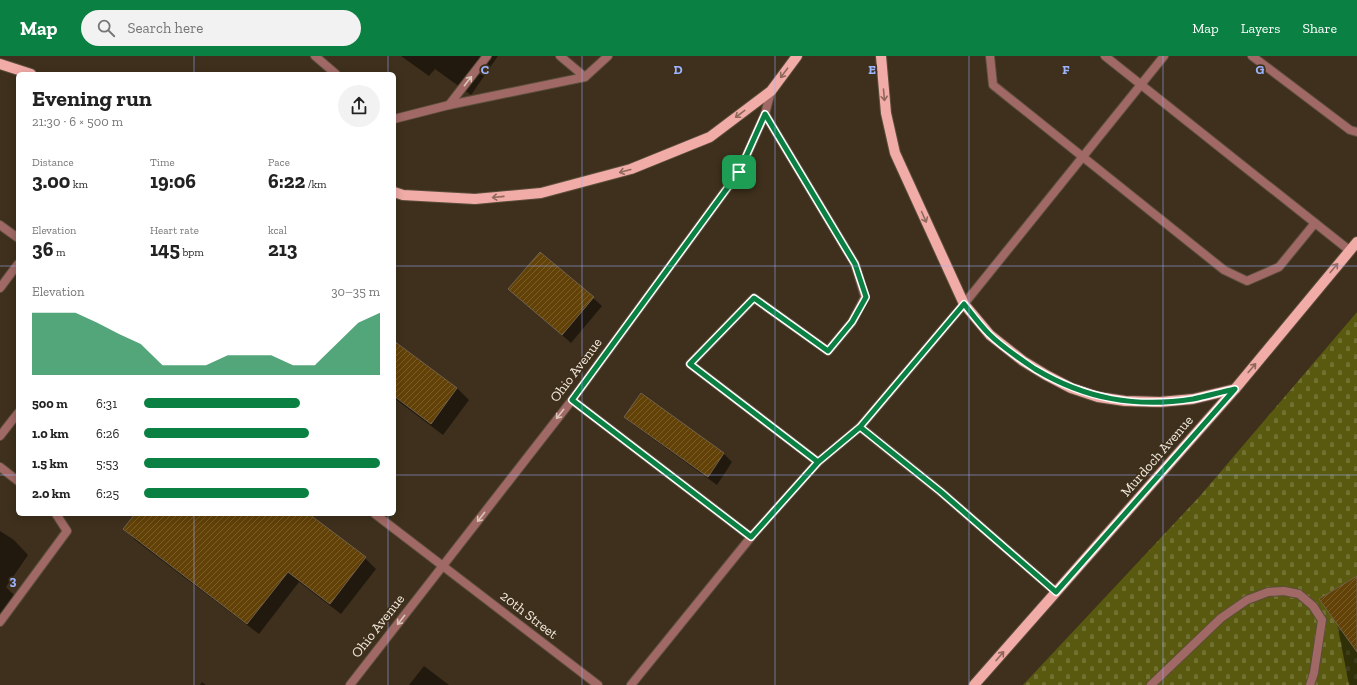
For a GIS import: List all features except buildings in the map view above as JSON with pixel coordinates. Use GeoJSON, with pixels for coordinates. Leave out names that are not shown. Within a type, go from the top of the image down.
{"type":"FeatureCollection","features":[{"type":"Feature","properties":{"kind":"main road","name":"Ohio Avenue"},"geometry":{"type":"LineString","coordinates":[[772,91],[797,56]]}},
{"type":"Feature","properties":{"kind":"main road"},"geometry":{"type":"LineString","coordinates":[[881,56],[886,113],[895,154],[964,304],[990,335],[1022,361],[1046,376],[1071,388],[1098,397],[1125,401],[1160,402],[1193,399],[1235,389]]}},
{"type":"Feature","properties":{"kind":"main road"},"geometry":{"type":"LineString","coordinates":[[0,64],[25,72]]}},
{"type":"Feature","properties":{"kind":"main road"},"geometry":{"type":"LineString","coordinates":[[396,193],[403,195],[475,199],[541,193],[631,169],[710,137],[772,91]]}},
{"type":"Feature","properties":{"kind":"main road","name":"Murdoch Avenue"},"geometry":{"type":"LineString","coordinates":[[974,685],[1235,389],[1357,242]]}},
{"type":"Feature","properties":{"kind":"street"},"geometry":{"type":"LineString","coordinates":[[315,56],[334,72]]}},
{"type":"Feature","properties":{"kind":"street"},"geometry":{"type":"LineString","coordinates":[[449,105],[487,56]]}},
{"type":"Feature","properties":{"kind":"street"},"geometry":{"type":"LineString","coordinates":[[560,56],[585,77]]}},
{"type":"Feature","properties":{"kind":"street"},"geometry":{"type":"LineString","coordinates":[[396,118],[449,105],[585,77],[608,56]]}},
{"type":"Feature","properties":{"kind":"street"},"geometry":{"type":"LineString","coordinates":[[990,56],[993,85],[1224,270],[1247,281],[1279,267],[1315,223]]}},
{"type":"Feature","properties":{"kind":"street"},"geometry":{"type":"LineString","coordinates":[[1105,56],[1349,250]]}},
{"type":"Feature","properties":{"kind":"street"},"geometry":{"type":"LineString","coordinates":[[631,685],[751,537],[818,462],[860,427],[964,304],[1164,56]]}},
{"type":"Feature","properties":{"kind":"street"},"geometry":{"type":"LineString","coordinates":[[1252,56],[1350,130],[1357,132]]}},
{"type":"Feature","properties":{"kind":"street","name":"Ohio Avenue"},"geometry":{"type":"LineString","coordinates":[[350,685],[572,400],[739,172],[765,114],[772,91]]}},
{"type":"Feature","properties":{"kind":"street"},"geometry":{"type":"LineString","coordinates":[[765,114],[855,264],[866,297],[852,322],[828,351],[754,298],[690,364],[818,462]]}},
{"type":"Feature","properties":{"kind":"street"},"geometry":{"type":"LineString","coordinates":[[0,225],[16,237]]}},
{"type":"Feature","properties":{"kind":"street"},"geometry":{"type":"LineString","coordinates":[[0,288],[16,267]]}},
{"type":"Feature","properties":{"kind":"street"},"geometry":{"type":"LineString","coordinates":[[572,400],[751,537]]}},
{"type":"Feature","properties":{"kind":"street"},"geometry":{"type":"LineString","coordinates":[[0,436],[16,416]]}},
{"type":"Feature","properties":{"kind":"street"},"geometry":{"type":"LineString","coordinates":[[860,427],[941,492],[1056,592]]}},
{"type":"Feature","properties":{"kind":"street"},"geometry":{"type":"LineString","coordinates":[[0,467],[16,479]]}},
{"type":"Feature","properties":{"kind":"street"},"geometry":{"type":"LineString","coordinates":[[0,622],[67,531],[57,516]]}},
{"type":"Feature","properties":{"kind":"street","name":"20th Street"},"geometry":{"type":"LineString","coordinates":[[379,516],[598,685]]}},
{"type":"Feature","properties":{"kind":"street"},"geometry":{"type":"LineString","coordinates":[[1151,685],[1222,618],[1247,600],[1268,592],[1284,591],[1299,594],[1313,606],[1322,620],[1314,674],[1310,685]]}},
{"type":"Feature","properties":{"kind":"green space"},"geometry":{"type":"Polygon","coordinates":[[[1357,312],[1357,685],[1023,685],[1200,496],[1357,312]]]}},
{"type":"Feature","properties":{"kind":"route"},"geometry":{"type":"LineString","coordinates":[[739,172],[572,400],[751,537],[818,462],[860,427],[964,304],[990,335],[1022,361],[1046,376],[1071,388],[1098,397],[1125,401],[1160,402],[1193,399],[1235,389],[1056,592],[941,492],[860,427],[818,462],[690,364],[754,298],[828,351],[852,322],[866,297],[855,264],[765,114],[739,172]]}}]}
